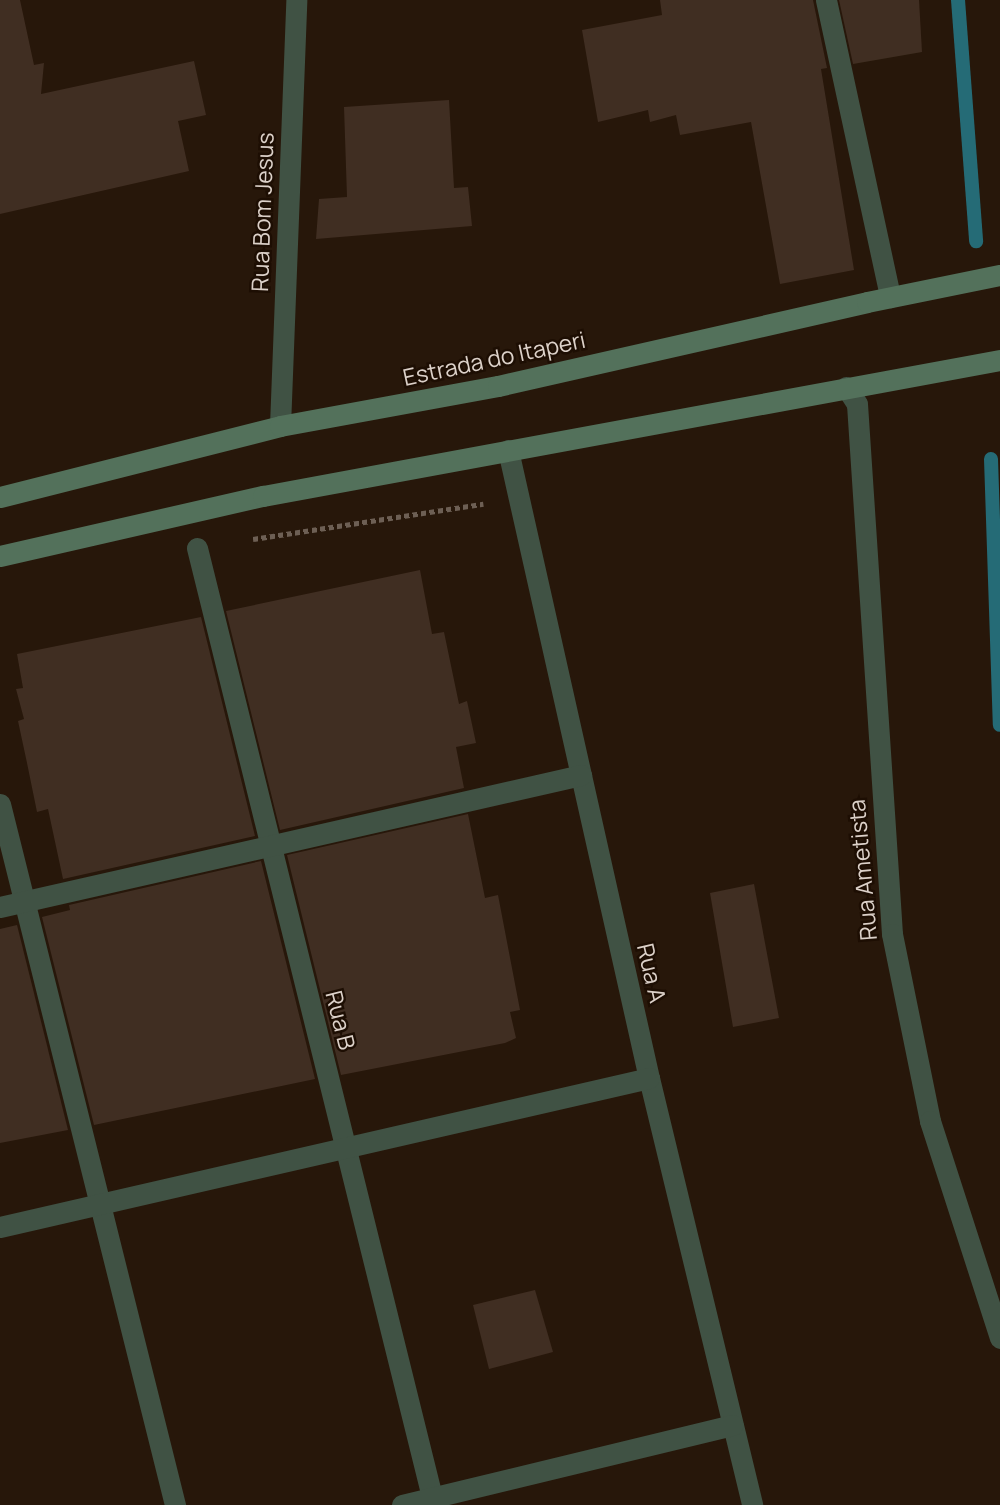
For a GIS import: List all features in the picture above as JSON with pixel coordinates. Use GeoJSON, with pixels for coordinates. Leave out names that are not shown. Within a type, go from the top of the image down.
{"type":"FeatureCollection","features":[{"type":"Feature","properties":{"kind":"street","name":"Rua Bom Jesus"},"geometry":{"type":"LineString","coordinates":[[280,426],[296,0]]}},
{"type":"Feature","properties":{"kind":"street"},"geometry":{"type":"LineString","coordinates":[[826,0],[890,297]]}},
{"type":"Feature","properties":{"kind":"street","name":"Estrada do Itaperi"},"geometry":{"type":"LineString","coordinates":[[0,497],[280,426],[498,386],[890,297],[1000,275]]}},
{"type":"Feature","properties":{"kind":"street"},"geometry":{"type":"LineString","coordinates":[[0,556],[263,496],[1000,360]]}},
{"type":"Feature","properties":{"kind":"street","name":"Rua Ametista"},"geometry":{"type":"LineString","coordinates":[[846,387],[857,404],[892,934],[930,1121],[1000,1338]]}},
{"type":"Feature","properties":{"kind":"street","name":"Rua A"},"geometry":{"type":"LineString","coordinates":[[508,450],[649,1078],[752,1505]]}},
{"type":"Feature","properties":{"kind":"street","name":"Rua B"},"geometry":{"type":"LineString","coordinates":[[197,548],[433,1501]]}},
{"type":"Feature","properties":{"kind":"street"},"geometry":{"type":"LineString","coordinates":[[0,907],[581,775]]}},
{"type":"Feature","properties":{"kind":"street"},"geometry":{"type":"LineString","coordinates":[[0,804],[175,1505]]}},
{"type":"Feature","properties":{"kind":"street"},"geometry":{"type":"LineString","coordinates":[[0,1227],[649,1078]]}},
{"type":"Feature","properties":{"kind":"street"},"geometry":{"type":"LineString","coordinates":[[402,1505],[433,1501],[732,1425]]}},
{"type":"Feature","properties":{"kind":"path"},"geometry":{"type":"LineString","coordinates":[[197,548],[519,498]]}},
{"type":"Feature","properties":{"kind":"building"},"geometry":{"type":"Polygon","coordinates":[[[0,0],[20,0],[34,65],[44,63],[41,94],[194,61],[206,115],[178,121],[189,171],[0,214],[0,0]]]}},
{"type":"Feature","properties":{"kind":"building"},"geometry":{"type":"Polygon","coordinates":[[[660,0],[813,0],[827,68],[821,69],[854,270],[780,284],[751,122],[680,135],[676,115],[650,122],[648,110],[598,122],[582,30],[662,15],[660,0]]]}},
{"type":"Feature","properties":{"kind":"building"},"geometry":{"type":"Polygon","coordinates":[[[839,0],[919,0],[922,52],[853,64],[839,0]]]}},
{"type":"Feature","properties":{"kind":"building"},"geometry":{"type":"Polygon","coordinates":[[[449,100],[454,188],[468,187],[472,226],[316,239],[319,199],[347,197],[344,107],[449,100]]]}},
{"type":"Feature","properties":{"kind":"building"},"geometry":{"type":"Polygon","coordinates":[[[420,570],[432,634],[444,632],[459,704],[467,701],[476,743],[456,747],[464,788],[280,830],[226,611],[420,570]]]}},
{"type":"Feature","properties":{"kind":"building"},"geometry":{"type":"Polygon","coordinates":[[[201,617],[255,836],[63,879],[48,809],[37,812],[18,721],[24,719],[16,689],[23,688],[17,654],[201,617]]]}},
{"type":"Feature","properties":{"kind":"building"},"geometry":{"type":"Polygon","coordinates":[[[468,814],[485,898],[498,895],[520,1010],[510,1012],[516,1038],[505,1043],[341,1075],[287,855],[468,814]]]}},
{"type":"Feature","properties":{"kind":"building"},"geometry":{"type":"Polygon","coordinates":[[[261,861],[315,1079],[94,1125],[42,917],[70,910],[69,905],[261,861]]]}},
{"type":"Feature","properties":{"kind":"building"},"geometry":{"type":"Polygon","coordinates":[[[754,884],[779,1018],[733,1027],[710,893],[754,884]]]}},
{"type":"Feature","properties":{"kind":"building"},"geometry":{"type":"Polygon","coordinates":[[[17,925],[68,1130],[0,1143],[0,929],[17,925]]]}},
{"type":"Feature","properties":{"kind":"building"},"geometry":{"type":"Polygon","coordinates":[[[535,1290],[553,1352],[489,1369],[473,1305],[535,1290]]]}},
{"type":"Feature","properties":{"kind":"waterway"},"geometry":{"type":"LineString","coordinates":[[958,0],[976,241]]}},
{"type":"Feature","properties":{"kind":"waterway"},"geometry":{"type":"LineString","coordinates":[[991,459],[1000,725]]}}]}
